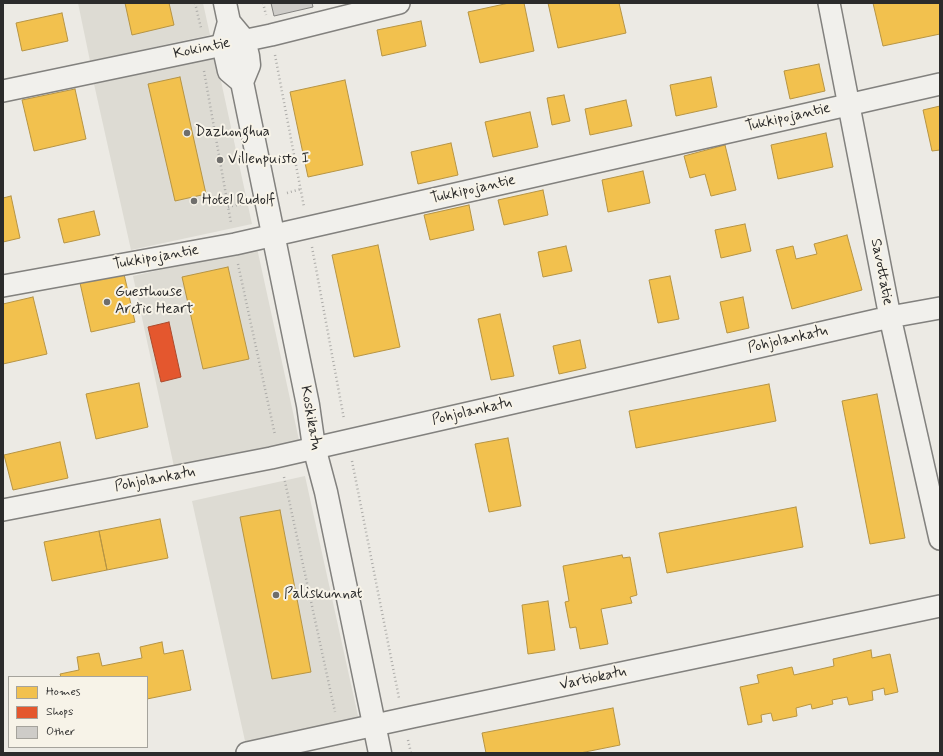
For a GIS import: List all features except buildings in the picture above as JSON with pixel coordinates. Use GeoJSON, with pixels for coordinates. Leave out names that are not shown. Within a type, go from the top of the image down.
{"type":"FeatureCollection","features":[{"type":"Feature","properties":{"kind":"main road","name":"Koskikatu"},"geometry":{"type":"LineString","coordinates":[[227,12],[234,42],[229,71],[242,82],[308,405],[314,447],[326,492],[380,753]]}},
{"type":"Feature","properties":{"kind":"street","name":"Kokintie"},"geometry":{"type":"LineString","coordinates":[[3,91],[271,35],[399,3]]}},
{"type":"Feature","properties":{"kind":"street","name":"Savottatie"},"geometry":{"type":"LineString","coordinates":[[829,3],[890,318],[940,539]]}},
{"type":"Feature","properties":{"kind":"street","name":"Tukkipojantie"},"geometry":{"type":"LineString","coordinates":[[3,286],[235,244],[940,84]]}},
{"type":"Feature","properties":{"kind":"street","name":"Pohjolankatu"},"geometry":{"type":"LineString","coordinates":[[3,510],[279,456],[940,308]]}},
{"type":"Feature","properties":{"kind":"street","name":"Vartiokatu"},"geometry":{"type":"LineString","coordinates":[[247,753],[940,606]]}},
{"type":"Feature","properties":{"kind":"path"},"geometry":{"type":"LineString","coordinates":[[195,3],[201,29],[205,77],[235,244],[279,456],[340,733]]}},
{"type":"Feature","properties":{"kind":"path"},"geometry":{"type":"LineString","coordinates":[[263,3],[271,35],[348,440],[411,753]]}},
{"type":"Feature","properties":{"kind":"shaded area"},"geometry":{"type":"Polygon","coordinates":[[[78,3],[203,3],[210,35],[90,61],[78,3]]]}},
{"type":"Feature","properties":{"kind":"shaded area"},"geometry":{"type":"Polygon","coordinates":[[[216,58],[252,224],[131,250],[94,84],[216,58]]]}},
{"type":"Feature","properties":{"kind":"shaded area"},"geometry":{"type":"Polygon","coordinates":[[[257,248],[301,449],[176,476],[133,276],[257,248]]]}},
{"type":"Feature","properties":{"kind":"shaded area"},"geometry":{"type":"Polygon","coordinates":[[[305,476],[360,725],[247,750],[192,501],[305,476]]]}},
{"type":"Feature","properties":{"kind":"place","name":"Dazhonghua"},"geometry":{"type":"Point","coordinates":[187,133]}},
{"type":"Feature","properties":{"kind":"place","name":"Villenpuisto I"},"geometry":{"type":"Point","coordinates":[220,160]}},
{"type":"Feature","properties":{"kind":"place","name":"Hotel Rudolf"},"geometry":{"type":"Point","coordinates":[194,201]}},
{"type":"Feature","properties":{"kind":"place","name":"Guesthouse Arctic Heart"},"geometry":{"type":"Point","coordinates":[107,302]}},
{"type":"Feature","properties":{"kind":"place","name":"Paliskunnat"},"geometry":{"type":"Point","coordinates":[276,595]}}]}
